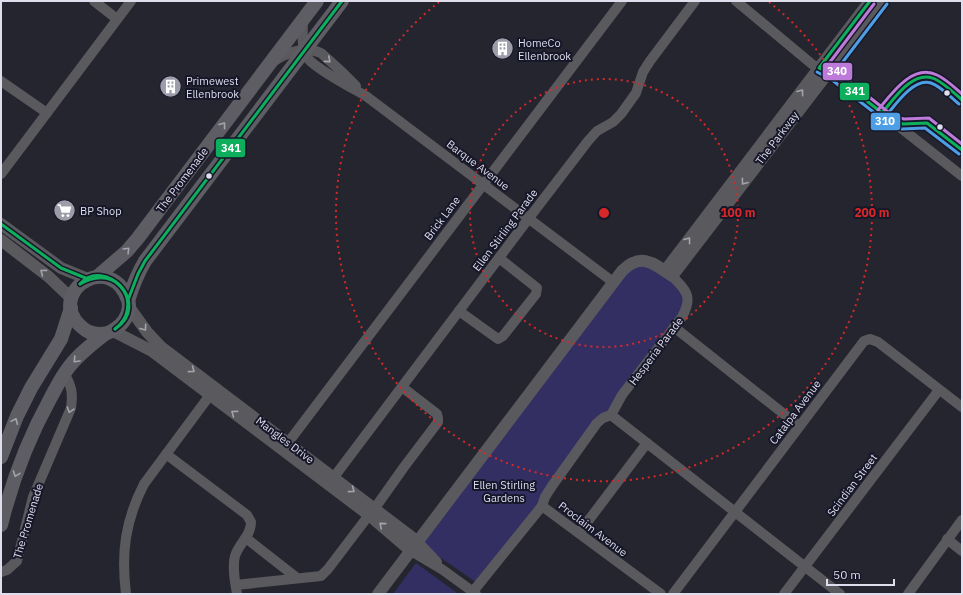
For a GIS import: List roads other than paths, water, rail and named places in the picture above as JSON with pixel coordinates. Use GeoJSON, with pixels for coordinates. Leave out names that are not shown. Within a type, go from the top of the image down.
{"type":"FeatureCollection","features":[{"type":"Feature","properties":{"kind":"main road","name":"The Promenade"},"geometry":{"type":"LineString","coordinates":[[93,277],[127,251],[138,238],[317,1]]}},
{"type":"Feature","properties":{"kind":"main road","name":"The Promenade"},"geometry":{"type":"LineString","coordinates":[[129,304],[138,274],[145,261],[342,1]]}},
{"type":"Feature","properties":{"kind":"main road"},"geometry":{"type":"LineString","coordinates":[[1,457],[31,388],[61,339],[78,287],[93,277],[106,277],[114,280],[123,288],[129,304],[124,321],[75,360],[64,373],[43,412],[17,470],[1,524]]}},
{"type":"Feature","properties":{"kind":"main road"},"geometry":{"type":"LineString","coordinates":[[72,303],[76,321],[86,331],[95,334],[109,332]]}},
{"type":"Feature","properties":{"kind":"street"},"geometry":{"type":"LineString","coordinates":[[94,1],[117,19]]}},
{"type":"Feature","properties":{"kind":"street"},"geometry":{"type":"LineString","coordinates":[[1,174],[131,1]]}},
{"type":"Feature","properties":{"kind":"street","name":"Brick Lane"},"geometry":{"type":"LineString","coordinates":[[286,446],[622,1]]}},
{"type":"Feature","properties":{"kind":"street","name":"Ellen Stirling Parade"},"geometry":{"type":"LineString","coordinates":[[334,476],[529,218],[597,131],[613,122],[621,114],[636,93],[643,72],[650,61],[695,1]]}},
{"type":"Feature","properties":{"kind":"street"},"geometry":{"type":"LineString","coordinates":[[736,1],[813,65],[834,76],[962,176]]}},
{"type":"Feature","properties":{"kind":"street","name":"The Parkway"},"geometry":{"type":"LineString","coordinates":[[823,71],[870,1]]}},
{"type":"Feature","properties":{"kind":"street","name":"The Parkway"},"geometry":{"type":"LineString","coordinates":[[668,273],[823,71],[883,1]]}},
{"type":"Feature","properties":{"kind":"street"},"geometry":{"type":"LineString","coordinates":[[268,65],[292,52],[305,50],[303,19]]}},
{"type":"Feature","properties":{"kind":"street","name":"Barque Avenue"},"geometry":{"type":"LineString","coordinates":[[305,50],[321,53],[366,96],[613,282]]}},
{"type":"Feature","properties":{"kind":"street"},"geometry":{"type":"LineString","coordinates":[[1,81],[47,113]]}},
{"type":"Feature","properties":{"kind":"street"},"geometry":{"type":"LineString","coordinates":[[1,224],[61,268],[93,277]]}},
{"type":"Feature","properties":{"kind":"street"},"geometry":{"type":"LineString","coordinates":[[1,240],[49,277],[72,303]]}},
{"type":"Feature","properties":{"kind":"street"},"geometry":{"type":"LineString","coordinates":[[459,311],[498,339],[503,336],[536,294],[537,288],[499,258]]}},
{"type":"Feature","properties":{"kind":"street","name":"Hesperia Parade"},"geometry":{"type":"LineString","coordinates":[[378,594],[613,282],[630,263],[637,260],[645,260],[668,273],[685,289],[688,296],[688,301],[682,317],[622,395],[611,415]]}},
{"type":"Feature","properties":{"kind":"street","name":"Mangles Drive"},"geometry":{"type":"LineString","coordinates":[[129,304],[152,338],[286,446],[372,511],[473,593]]}},
{"type":"Feature","properties":{"kind":"street"},"geometry":{"type":"LineString","coordinates":[[674,327],[799,426]]}},
{"type":"Feature","properties":{"kind":"street","name":"Mangles Drive"},"geometry":{"type":"LineString","coordinates":[[109,332],[141,345],[210,395],[334,476],[372,511]]}},
{"type":"Feature","properties":{"kind":"street","name":"Catalpa Avenue"},"geometry":{"type":"LineString","coordinates":[[672,594],[864,341],[870,340],[878,342],[962,407]]}},
{"type":"Feature","properties":{"kind":"street"},"geometry":{"type":"LineString","coordinates":[[162,359],[170,360],[176,358]]}},
{"type":"Feature","properties":{"kind":"street","name":"The Promenade"},"geometry":{"type":"LineString","coordinates":[[1,572],[7,570],[17,561],[33,497],[71,408],[73,393],[70,382],[64,373]]}},
{"type":"Feature","properties":{"kind":"street"},"geometry":{"type":"LineString","coordinates":[[166,454],[247,515],[251,522],[251,528],[235,555],[234,563],[236,590],[297,578],[321,576],[372,511],[438,422],[437,414],[402,387]]}},
{"type":"Feature","properties":{"kind":"street","name":"Scindian Street"},"geometry":{"type":"LineString","coordinates":[[784,594],[939,390]]}},
{"type":"Feature","properties":{"kind":"street"},"geometry":{"type":"LineString","coordinates":[[126,594],[123,573],[124,553],[126,531],[133,507],[144,484],[210,395]]}},
{"type":"Feature","properties":{"kind":"street"},"geometry":{"type":"LineString","coordinates":[[542,506],[545,497],[552,486],[597,423],[603,418],[611,415],[840,594]]}},
{"type":"Feature","properties":{"kind":"street"},"geometry":{"type":"LineString","coordinates":[[579,533],[647,443]]}},
{"type":"Feature","properties":{"kind":"street","name":"Proclaim Avenue"},"geometry":{"type":"LineString","coordinates":[[473,593],[542,506],[661,594]]}},
{"type":"Feature","properties":{"kind":"street"},"geometry":{"type":"LineString","coordinates":[[908,594],[962,520]]}},
{"type":"Feature","properties":{"kind":"street"},"geometry":{"type":"LineString","coordinates":[[246,538],[297,578]]}},
{"type":"Feature","properties":{"kind":"street"},"geometry":{"type":"LineString","coordinates":[[947,540],[962,551]]}},
{"type":"Feature","properties":{"kind":"place","name":"HomeCo Ellenbrook"},"geometry":{"type":"Point","coordinates":[502,49]}},
{"type":"Feature","properties":{"kind":"place","name":"Primewest Ellenbrook"},"geometry":{"type":"Point","coordinates":[171,87]}},
{"type":"Feature","properties":{"kind":"place","name":"BP Shop"},"geometry":{"type":"Point","coordinates":[64,211]}},
{"type":"Feature","properties":{"kind":"park label","name":"Ellen Stirling Gardens"},"geometry":{"type":"Point","coordinates":[504,491]}}]}
